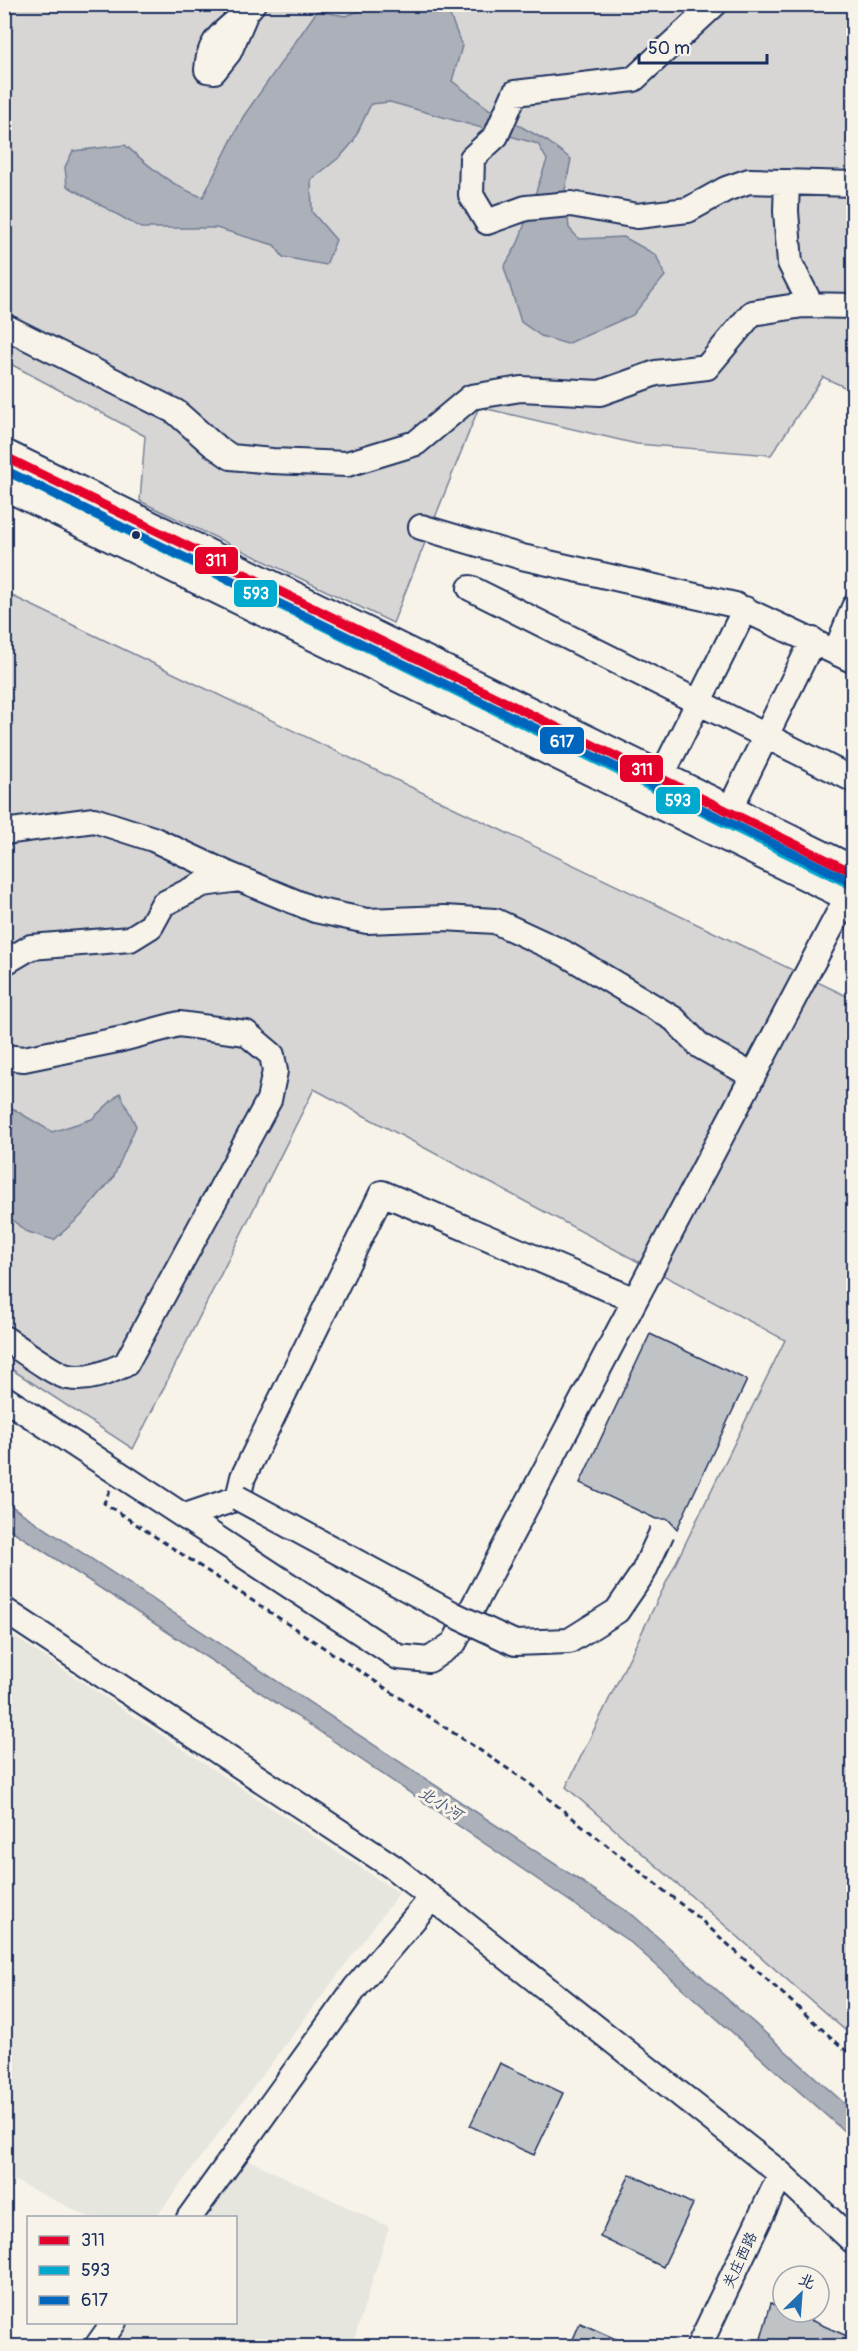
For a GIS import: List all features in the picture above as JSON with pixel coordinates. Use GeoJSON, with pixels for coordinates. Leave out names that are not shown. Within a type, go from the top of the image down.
{"type":"FeatureCollection","features":[{"type":"Feature","properties":{"kind":"main road"},"geometry":{"type":"LineString","coordinates":[[4,456],[729,811],[850,899]]}},
{"type":"Feature","properties":{"kind":"main road"},"geometry":{"type":"LineString","coordinates":[[4,483],[850,899]]}},
{"type":"Feature","properties":{"kind":"street"},"geometry":{"type":"LineString","coordinates":[[715,4],[634,79],[515,93],[496,136],[472,158],[471,195],[487,222],[526,208],[572,204],[637,216],[688,210],[726,189],[748,181],[854,184]]}},
{"type":"Feature","properties":{"kind":"street"},"geometry":{"type":"LineString","coordinates":[[787,182],[786,211],[790,263],[812,305]]}},
{"type":"Feature","properties":{"kind":"street"},"geometry":{"type":"LineString","coordinates":[[4,326],[176,412],[212,444],[231,457],[347,464],[417,443],[471,397],[521,389],[600,393],[656,373],[707,367],[752,313],[812,305],[854,306]]}},
{"type":"Feature","properties":{"kind":"street"},"geometry":{"type":"LineString","coordinates":[[421,527],[522,557],[735,605],[845,656],[854,607]]}},
{"type":"Feature","properties":{"kind":"street"},"geometry":{"type":"LineString","coordinates":[[470,588],[854,780]]}},
{"type":"Feature","properties":{"kind":"street"},"geometry":{"type":"LineString","coordinates":[[661,777],[744,609]]}},
{"type":"Feature","properties":{"kind":"street"},"geometry":{"type":"LineString","coordinates":[[729,811],[813,640]]}},
{"type":"Feature","properties":{"kind":"street"},"geometry":{"type":"LineString","coordinates":[[4,832],[94,820],[153,839],[239,879],[315,910],[367,921],[444,918],[495,921],[564,953],[674,1019],[700,1046],[753,1076]]}},
{"type":"Feature","properties":{"kind":"street"},"geometry":{"type":"LineString","coordinates":[[4,963],[31,947],[130,939],[152,926],[163,904],[203,884],[239,879]]}},
{"type":"Feature","properties":{"kind":"street"},"geometry":{"type":"LineString","coordinates":[[4,1398],[398,1657],[429,1660],[454,1643],[753,1076],[850,899]]}},
{"type":"Feature","properties":{"kind":"street"},"geometry":{"type":"LineString","coordinates":[[4,1057],[24,1059],[122,1040],[179,1024],[246,1033],[272,1055],[275,1071],[269,1100],[126,1364],[102,1374],[82,1378],[65,1377],[4,1338]]}},
{"type":"Feature","properties":{"kind":"street"},"geometry":{"type":"LineString","coordinates":[[238,1498],[243,1477],[382,1193],[635,1300]]}},
{"type":"Feature","properties":{"kind":"street"},"geometry":{"type":"LineString","coordinates":[[186,1516],[238,1498],[455,1615],[515,1643],[569,1641],[617,1611],[643,1573],[662,1532]]}},
{"type":"Feature","properties":{"kind":"street"},"geometry":{"type":"LineString","coordinates":[[4,1610],[393,1867],[781,2174],[854,2242]]}},
{"type":"Feature","properties":{"kind":"street"},"geometry":{"type":"LineString","coordinates":[[190,2216],[356,1987],[432,1898]]}},
{"type":"Feature","properties":{"kind":"street","name":"关庄西路"},"geometry":{"type":"LineString","coordinates":[[699,2346],[781,2174]]}},
{"type":"Feature","properties":{"kind":"street"},"geometry":{"type":"LineString","coordinates":[[97,2346],[113,2324]]}},
{"type":"Feature","properties":{"kind":"path"},"geometry":{"type":"LineString","coordinates":[[118,1471],[104,1503],[525,1780],[702,1921],[854,2058]]}},
{"type":"Feature","properties":{"kind":"shaded area"},"geometry":{"type":"Polygon","coordinates":[[[4,5],[853,5],[853,391],[823,377],[771,455],[637,444],[479,407],[393,623],[140,501],[145,436],[5,361],[4,5]]]}},
{"type":"Feature","properties":{"kind":"shaded area"},"geometry":{"type":"Polygon","coordinates":[[[4,592],[853,999],[853,2037],[566,1787],[785,1340],[314,1089],[133,1449],[5,1365],[4,592]]]}},
{"type":"Feature","properties":{"kind":"shaded area"},"geometry":{"type":"Polygon","coordinates":[[[4,1630],[399,1893],[157,2216],[87,2216],[5,2176],[4,1630]]]}},
{"type":"Feature","properties":{"kind":"shaded area"},"geometry":{"type":"Polygon","coordinates":[[[240,2156],[389,2227],[352,2346],[111,2346],[126,2324],[237,2324],[237,2216],[199,2216],[240,2156]]]}},
{"type":"Feature","properties":{"kind":"water"},"geometry":{"type":"Polygon","coordinates":[[[374,5],[446,5],[462,46],[452,81],[489,109],[547,141],[571,159],[565,190],[569,228],[579,239],[624,237],[656,255],[665,276],[633,315],[567,344],[541,336],[521,322],[504,267],[518,243],[547,160],[538,144],[390,102],[371,104],[353,142],[341,156],[311,180],[312,212],[336,240],[326,265],[283,257],[274,245],[216,228],[141,228],[67,186],[65,167],[73,151],[125,145],[171,182],[203,197],[243,117],[317,11],[346,16],[374,5]]]}},
{"type":"Feature","properties":{"kind":"water"},"geometry":{"type":"Polygon","coordinates":[[[120,1093],[136,1126],[113,1178],[81,1216],[54,1240],[25,1231],[5,1213],[5,1104],[52,1132],[92,1119],[120,1093]]]}},
{"type":"Feature","properties":{"kind":"water","name":"北小河"},"geometry":{"type":"Polygon","coordinates":[[[5,1502],[634,1916],[853,2111],[853,2139],[630,1942],[304,1721],[5,1526],[5,1502]]]}},
{"type":"Feature","properties":{"kind":"building"},"geometry":{"type":"Polygon","coordinates":[[[650,1334],[747,1380],[677,1529],[668,1519],[656,1519],[580,1483],[650,1334]]]}},
{"type":"Feature","properties":{"kind":"building"},"geometry":{"type":"Polygon","coordinates":[[[500,2063],[563,2093],[534,2155],[470,2126],[500,2063]]]}},
{"type":"Feature","properties":{"kind":"building"},"geometry":{"type":"Polygon","coordinates":[[[630,2174],[693,2204],[663,2267],[600,2237],[630,2174]]]}},
{"type":"Feature","properties":{"kind":"building"},"geometry":{"type":"Polygon","coordinates":[[[771,2303],[771,2324],[820,2324],[854,2339],[854,2346],[759,2346],[771,2303]]]}},
{"type":"Feature","properties":{"kind":"building"},"geometry":{"type":"Polygon","coordinates":[[[580,2323],[631,2346],[570,2346],[580,2323]]]}},
{"type":"Feature","properties":{"kind":"transit line","name":"311"},"geometry":{"type":"LineString","coordinates":[[4,456],[854,873]]}},
{"type":"Feature","properties":{"kind":"transit line","name":"593"},"geometry":{"type":"LineString","coordinates":[[4,470],[849,884]]}},
{"type":"Feature","properties":{"kind":"transit line","name":"617"},"geometry":{"type":"LineString","coordinates":[[9,472],[854,883]]}}]}
